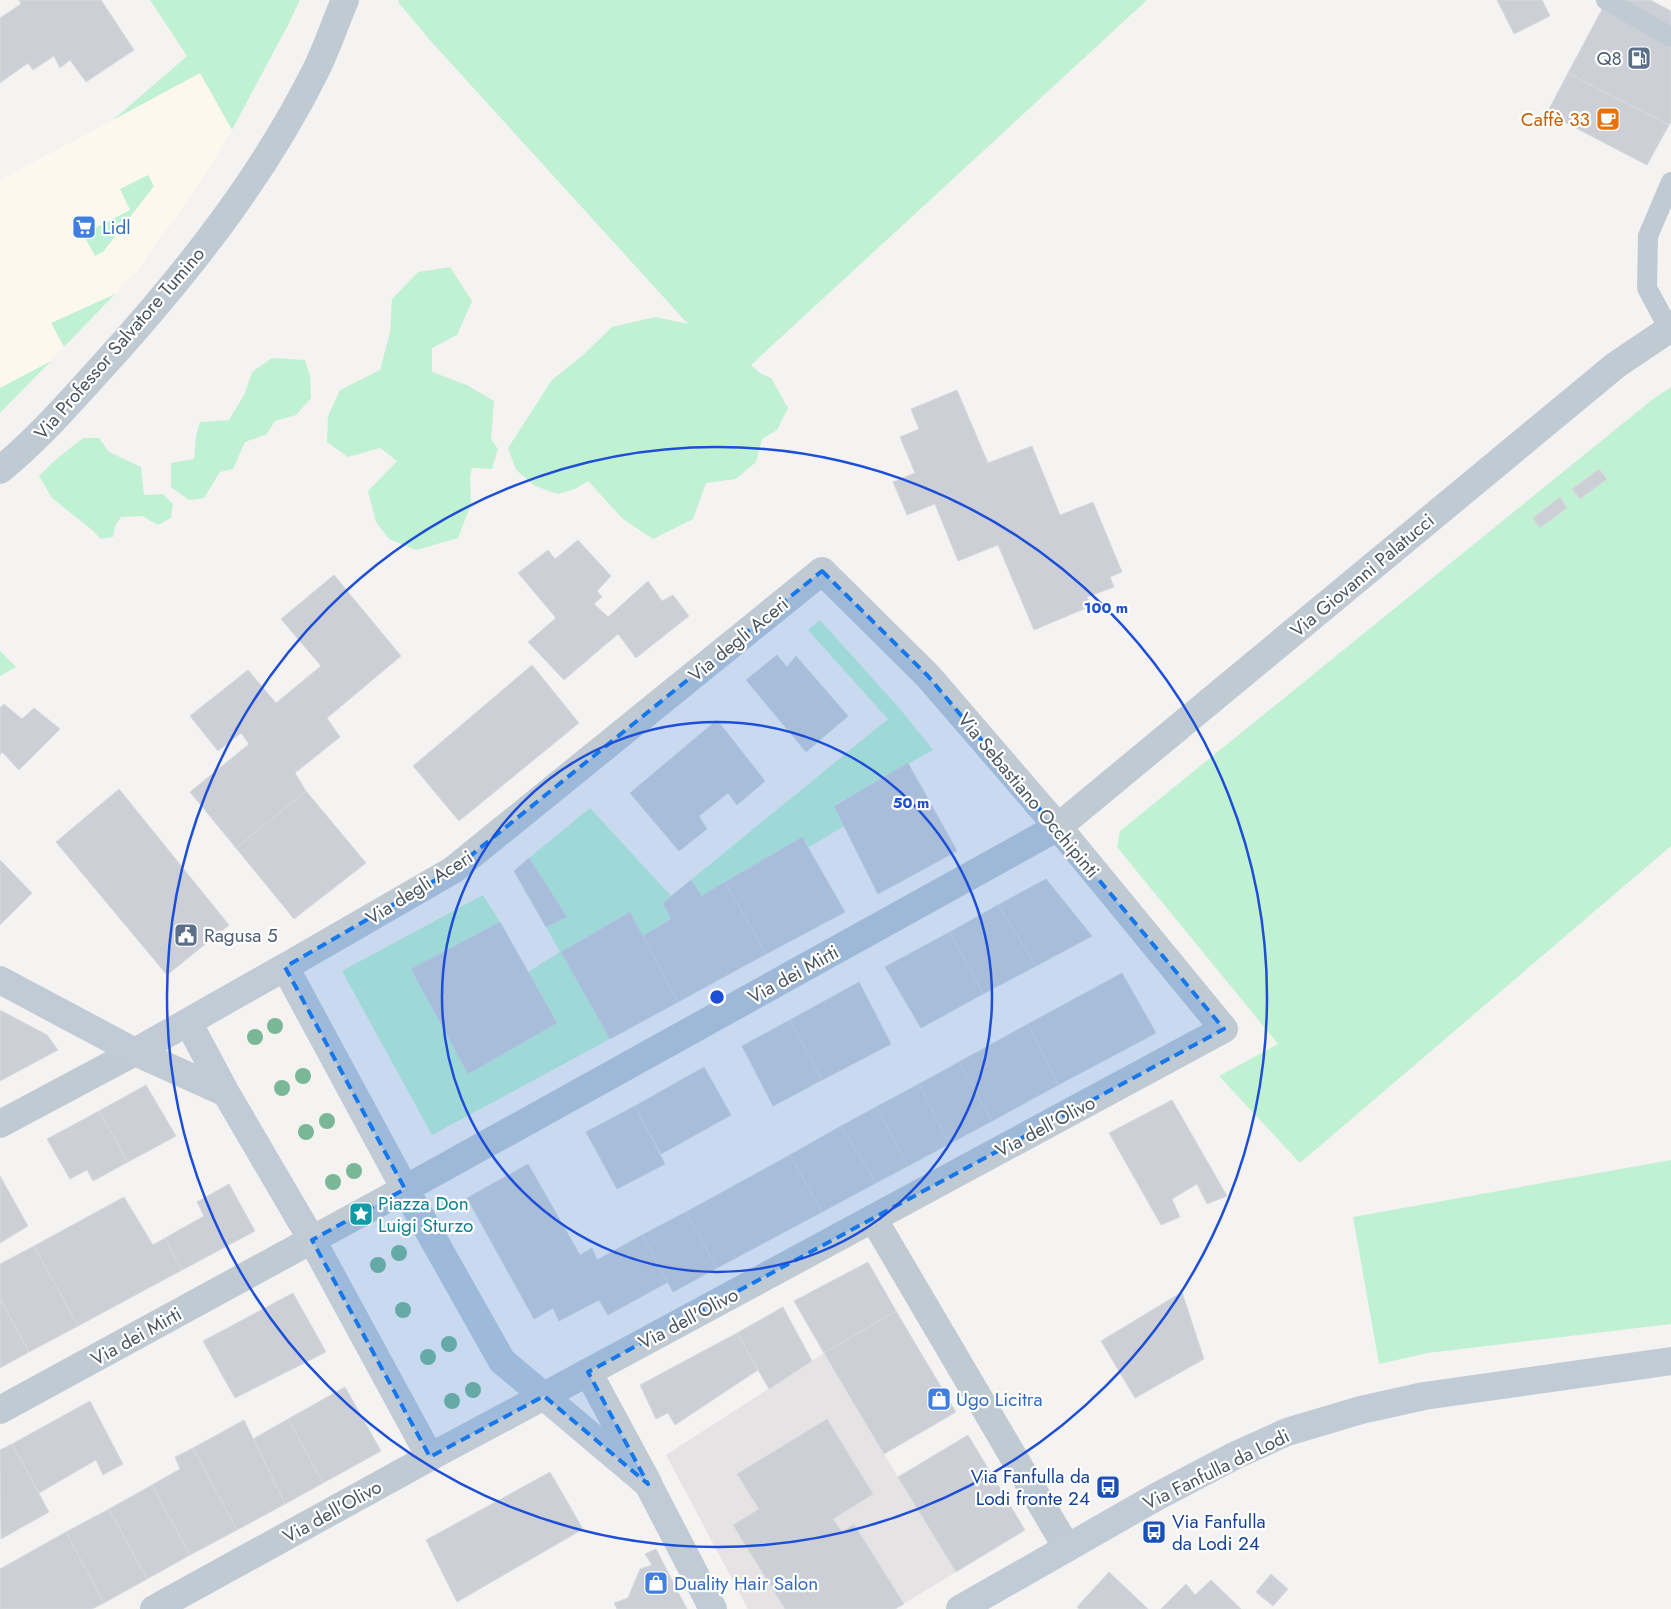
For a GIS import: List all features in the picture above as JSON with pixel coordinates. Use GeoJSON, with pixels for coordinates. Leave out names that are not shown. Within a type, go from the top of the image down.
{"type":"FeatureCollection","features":[{"type":"Feature","properties":{"kind":"street","name":"Via Professor Salvatore Tumino"},"geometry":{"type":"LineString","coordinates":[[0,470],[26,449],[136,329],[206,245],[273,146],[316,70],[345,0]]}},
{"type":"Feature","properties":{"kind":"street","name":"Via Giovanni Palatucci"},"geometry":{"type":"LineString","coordinates":[[1058,827],[1616,365],[1670,328]]}},
{"type":"Feature","properties":{"kind":"street","name":"Via Sebastiano Occhipinti"},"geometry":{"type":"LineString","coordinates":[[822,571],[928,676],[1058,827],[1224,1029]]}},
{"type":"Feature","properties":{"kind":"street","name":"Via degli Aceri"},"geometry":{"type":"LineString","coordinates":[[0,1124],[135,1052],[452,870],[822,571]]}},
{"type":"Feature","properties":{"kind":"street","name":"Via dei Mirti"},"geometry":{"type":"LineString","coordinates":[[0,1410],[406,1189],[1058,827]]}},
{"type":"Feature","properties":{"kind":"street"},"geometry":{"type":"LineString","coordinates":[[285,967],[502,1361],[648,1484]]}},
{"type":"Feature","properties":{"kind":"street"},"geometry":{"type":"LineString","coordinates":[[0,980],[135,1052],[226,1093]]}},
{"type":"Feature","properties":{"kind":"street"},"geometry":{"type":"LineString","coordinates":[[188,1022],[226,1093],[312,1240],[430,1457]]}},
{"type":"Feature","properties":{"kind":"street","name":"Via dell'Olivo"},"geometry":{"type":"LineString","coordinates":[[154,1609],[430,1457],[1224,1029]]}},
{"type":"Feature","properties":{"kind":"street"},"geometry":{"type":"LineString","coordinates":[[873,1218],[1068,1548]]}},
{"type":"Feature","properties":{"kind":"street","name":"Via Fanfulla da Lodi"},"geometry":{"type":"LineString","coordinates":[[960,1609],[1158,1496],[1217,1465],[1287,1432],[1361,1410],[1424,1396],[1671,1361]]}},
{"type":"Feature","properties":{"kind":"street"},"geometry":{"type":"LineString","coordinates":[[588,1372],[713,1609]]}},
{"type":"Feature","properties":{"kind":"lane"},"geometry":{"type":"LineString","coordinates":[[1606,0],[1671,36]]}},
{"type":"Feature","properties":{"kind":"lane"},"geometry":{"type":"LineString","coordinates":[[1670,328],[1647,288],[1648,236],[1671,182]]}},
{"type":"Feature","properties":{"kind":"highlighted area"},"geometry":{"type":"Polygon","coordinates":[[[822,571],[928,676],[1224,1029],[588,1372],[648,1484],[544,1396],[430,1457],[312,1240],[405,1189],[285,967],[453,870],[822,571]]]}},
{"type":"Feature","properties":{"kind":"shaded area","name":"Lidl"},"geometry":{"type":"Polygon","coordinates":[[[300,0],[232,130],[200,183],[137,271],[0,413],[0,180],[113,120],[187,56],[300,0]]]}},
{"type":"Feature","properties":{"kind":"shaded area"},"geometry":{"type":"Polygon","coordinates":[[[824,1353],[956,1572],[895,1609],[748,1609],[666,1455],[824,1353]]]}},
{"type":"Feature","properties":{"kind":"green space"},"geometry":{"type":"Polygon","coordinates":[[[150,0],[300,0],[232,130],[200,73],[113,120],[187,56],[150,0]]]}},
{"type":"Feature","properties":{"kind":"green space"},"geometry":{"type":"Polygon","coordinates":[[[399,0],[1147,0],[751,365],[760,373],[771,378],[788,408],[777,430],[762,439],[756,462],[736,479],[706,483],[693,519],[653,539],[623,519],[588,481],[575,489],[558,494],[535,486],[516,470],[508,448],[552,380],[584,354],[612,327],[655,317],[688,324],[429,39],[398,2],[399,0]]]}},
{"type":"Feature","properties":{"kind":"green space"},"geometry":{"type":"Polygon","coordinates":[[[148,175],[154,186],[103,252],[95,256],[83,234],[130,210],[120,189],[148,175]]]}},
{"type":"Feature","properties":{"kind":"green space"},"geometry":{"type":"Polygon","coordinates":[[[450,267],[472,301],[457,335],[432,348],[432,372],[467,385],[494,401],[491,439],[498,449],[492,469],[472,468],[470,477],[471,504],[458,538],[416,550],[389,539],[376,522],[368,491],[397,461],[380,448],[348,457],[327,442],[328,416],[340,390],[380,370],[390,332],[392,299],[418,272],[450,267]]]}},
{"type":"Feature","properties":{"kind":"green space"},"geometry":{"type":"Polygon","coordinates":[[[115,294],[64,347],[51,323],[115,294]]]}},
{"type":"Feature","properties":{"kind":"green space"},"geometry":{"type":"Polygon","coordinates":[[[272,358],[305,360],[310,376],[311,398],[296,415],[275,421],[267,434],[245,442],[233,469],[220,472],[204,498],[189,500],[171,487],[171,463],[194,459],[196,436],[200,422],[229,420],[245,393],[252,372],[272,358]]]}},
{"type":"Feature","properties":{"kind":"green space"},"geometry":{"type":"Polygon","coordinates":[[[51,361],[0,413],[0,388],[51,361]]]}},
{"type":"Feature","properties":{"kind":"green space"},"geometry":{"type":"Polygon","coordinates":[[[1671,387],[1671,846],[1300,1163],[1219,1076],[1278,1044],[1117,847],[1120,831],[1653,399],[1671,387]]]}},
{"type":"Feature","properties":{"kind":"green space"},"geometry":{"type":"Polygon","coordinates":[[[83,438],[99,438],[109,452],[141,467],[144,495],[163,494],[173,504],[171,518],[158,525],[142,516],[121,517],[115,526],[113,537],[101,539],[52,498],[39,476],[54,461],[83,438]]]}},
{"type":"Feature","properties":{"kind":"green space"},"geometry":{"type":"Polygon","coordinates":[[[820,620],[900,709],[933,750],[834,805],[844,826],[809,847],[802,837],[702,896],[691,880],[888,719],[808,630],[820,620]]]}},
{"type":"Feature","properties":{"kind":"green space"},"geometry":{"type":"Polygon","coordinates":[[[0,651],[16,667],[0,676],[0,651]]]}},
{"type":"Feature","properties":{"kind":"green space"},"geometry":{"type":"Polygon","coordinates":[[[590,808],[671,896],[663,903],[671,919],[643,936],[629,912],[561,952],[610,1039],[432,1135],[342,971],[483,895],[500,922],[411,969],[468,1073],[528,972],[560,952],[546,927],[567,917],[529,858],[590,808]]]}},
{"type":"Feature","properties":{"kind":"green space"},"geometry":{"type":"Polygon","coordinates":[[[1671,1160],[1671,1324],[1428,1353],[1379,1364],[1353,1217],[1671,1160]]]}},
{"type":"Feature","properties":{"kind":"building"},"geometry":{"type":"Polygon","coordinates":[[[19,0],[101,0],[134,50],[86,82],[70,60],[60,68],[54,56],[33,70],[28,63],[0,83],[0,18],[21,4],[19,0]]]}},
{"type":"Feature","properties":{"kind":"building"},"geometry":{"type":"Polygon","coordinates":[[[1497,0],[1542,0],[1550,16],[1514,34],[1497,0]]]}},
{"type":"Feature","properties":{"kind":"building"},"geometry":{"type":"Polygon","coordinates":[[[1607,0],[1650,0],[1671,11],[1671,121],[1669,125],[1568,73],[1607,0]]]}},
{"type":"Feature","properties":{"kind":"building","name":"Caffè 33"},"geometry":{"type":"Polygon","coordinates":[[[1568,73],[1669,125],[1647,165],[1547,113],[1568,73]]]}},
{"type":"Feature","properties":{"kind":"building"},"geometry":{"type":"Polygon","coordinates":[[[957,390],[988,463],[1032,446],[1060,515],[1093,502],[1122,572],[1110,577],[1114,587],[1087,597],[1091,606],[1034,630],[998,545],[958,561],[935,504],[907,515],[893,482],[915,473],[900,437],[919,429],[911,409],[957,390]]]}},
{"type":"Feature","properties":{"kind":"building"},"geometry":{"type":"Polygon","coordinates":[[[1599,469],[1607,479],[1580,499],[1572,489],[1599,469]]]}},
{"type":"Feature","properties":{"kind":"building"},"geometry":{"type":"Polygon","coordinates":[[[1560,497],[1567,508],[1540,528],[1533,518],[1560,497]]]}},
{"type":"Feature","properties":{"kind":"building"},"geometry":{"type":"Polygon","coordinates":[[[578,540],[611,576],[597,591],[602,597],[594,604],[608,617],[648,581],[662,601],[673,595],[689,616],[636,658],[618,634],[564,680],[528,642],[556,618],[518,573],[548,550],[555,559],[578,540]]]}},
{"type":"Feature","properties":{"kind":"building"},"geometry":{"type":"Polygon","coordinates":[[[334,575],[401,656],[327,718],[340,737],[295,773],[306,791],[236,848],[190,792],[249,744],[241,733],[218,751],[190,716],[248,670],[276,703],[321,666],[281,619],[334,575]]]}},
{"type":"Feature","properties":{"kind":"building"},"geometry":{"type":"Polygon","coordinates":[[[777,655],[787,667],[796,656],[848,716],[806,752],[746,680],[777,655]]]}},
{"type":"Feature","properties":{"kind":"building"},"geometry":{"type":"Polygon","coordinates":[[[532,665],[579,723],[459,821],[413,766],[532,665]]]}},
{"type":"Feature","properties":{"kind":"building"},"geometry":{"type":"Polygon","coordinates":[[[4,704],[22,719],[34,708],[60,729],[19,770],[2,752],[0,755],[0,708],[4,704]]]}},
{"type":"Feature","properties":{"kind":"building"},"geometry":{"type":"Polygon","coordinates":[[[717,720],[765,781],[737,805],[728,793],[699,816],[707,829],[679,851],[630,793],[717,720]]]}},
{"type":"Feature","properties":{"kind":"building"},"geometry":{"type":"Polygon","coordinates":[[[908,763],[957,851],[878,894],[834,806],[908,763]]]}},
{"type":"Feature","properties":{"kind":"building"},"geometry":{"type":"Polygon","coordinates":[[[119,789],[229,925],[167,975],[56,842],[119,789]]]}},
{"type":"Feature","properties":{"kind":"building"},"geometry":{"type":"Polygon","coordinates":[[[306,791],[366,863],[294,919],[236,848],[306,791]]]}},
{"type":"Feature","properties":{"kind":"building"},"geometry":{"type":"Polygon","coordinates":[[[802,837],[845,912],[766,954],[725,882],[802,837]]]}},
{"type":"Feature","properties":{"kind":"building"},"geometry":{"type":"Polygon","coordinates":[[[529,858],[567,917],[546,927],[514,871],[529,858]]]}},
{"type":"Feature","properties":{"kind":"building"},"geometry":{"type":"Polygon","coordinates":[[[0,860],[32,893],[0,925],[0,860]]]}},
{"type":"Feature","properties":{"kind":"building"},"geometry":{"type":"Polygon","coordinates":[[[1046,879],[1092,936],[1036,966],[998,905],[1046,879]]]}},
{"type":"Feature","properties":{"kind":"building"},"geometry":{"type":"Polygon","coordinates":[[[691,880],[702,896],[725,882],[766,954],[678,1002],[643,936],[671,919],[663,903],[691,880]]]}},
{"type":"Feature","properties":{"kind":"building"},"geometry":{"type":"Polygon","coordinates":[[[998,905],[1036,966],[983,994],[950,932],[998,905]]]}},
{"type":"Feature","properties":{"kind":"building"},"geometry":{"type":"Polygon","coordinates":[[[630,912],[678,1002],[610,1039],[561,952],[630,912]]]}},
{"type":"Feature","properties":{"kind":"building"},"geometry":{"type":"Polygon","coordinates":[[[500,922],[557,1023],[468,1074],[411,969],[500,922]]]}},
{"type":"Feature","properties":{"kind":"building"},"geometry":{"type":"Polygon","coordinates":[[[950,932],[983,994],[921,1028],[885,967],[950,932]]]}},
{"type":"Feature","properties":{"kind":"building"},"geometry":{"type":"Polygon","coordinates":[[[1122,973],[1156,1033],[1058,1085],[1028,1024],[1122,973]]]}},
{"type":"Feature","properties":{"kind":"building"},"geometry":{"type":"Polygon","coordinates":[[[859,982],[891,1044],[822,1080],[790,1020],[859,982]]]}},
{"type":"Feature","properties":{"kind":"building"},"geometry":{"type":"Polygon","coordinates":[[[0,1010],[47,1035],[58,1050],[0,1081],[0,1010]]]}},
{"type":"Feature","properties":{"kind":"building"},"geometry":{"type":"Polygon","coordinates":[[[790,1020],[822,1080],[773,1106],[742,1046],[790,1020]]]}},
{"type":"Feature","properties":{"kind":"building"},"geometry":{"type":"Polygon","coordinates":[[[1028,1024],[1058,1085],[992,1121],[959,1062],[1028,1024]]]}},
{"type":"Feature","properties":{"kind":"building"},"geometry":{"type":"Polygon","coordinates":[[[959,1062],[992,1121],[949,1144],[919,1084],[959,1062]]]}},
{"type":"Feature","properties":{"kind":"building"},"geometry":{"type":"Polygon","coordinates":[[[704,1067],[731,1115],[661,1154],[635,1106],[704,1067]]]}},
{"type":"Feature","properties":{"kind":"building"},"geometry":{"type":"Polygon","coordinates":[[[919,1084],[949,1144],[908,1166],[876,1107],[919,1084]]]}},
{"type":"Feature","properties":{"kind":"building"},"geometry":{"type":"Polygon","coordinates":[[[146,1085],[176,1136],[128,1162],[99,1111],[146,1085]]]}},
{"type":"Feature","properties":{"kind":"building"},"geometry":{"type":"Polygon","coordinates":[[[1172,1100],[1227,1196],[1207,1204],[1197,1184],[1172,1199],[1180,1217],[1161,1225],[1109,1133],[1172,1100]]]}},
{"type":"Feature","properties":{"kind":"building"},"geometry":{"type":"Polygon","coordinates":[[[635,1106],[665,1164],[617,1189],[586,1132],[635,1106]]]}},
{"type":"Feature","properties":{"kind":"building"},"geometry":{"type":"Polygon","coordinates":[[[876,1107],[908,1166],[876,1183],[841,1126],[876,1107]]]}},
{"type":"Feature","properties":{"kind":"building"},"geometry":{"type":"Polygon","coordinates":[[[99,1111],[128,1162],[93,1181],[87,1170],[70,1179],[47,1139],[99,1111]]]}},
{"type":"Feature","properties":{"kind":"building"},"geometry":{"type":"Polygon","coordinates":[[[841,1126],[876,1183],[822,1212],[790,1155],[841,1126]]]}},
{"type":"Feature","properties":{"kind":"building"},"geometry":{"type":"Polygon","coordinates":[[[790,1155],[822,1212],[717,1268],[686,1212],[790,1155]]]}},
{"type":"Feature","properties":{"kind":"building"},"geometry":{"type":"Polygon","coordinates":[[[528,1164],[580,1255],[592,1248],[597,1260],[642,1235],[668,1282],[608,1315],[599,1300],[559,1321],[553,1308],[534,1319],[467,1198],[528,1164]]]}},
{"type":"Feature","properties":{"kind":"building"},"geometry":{"type":"Polygon","coordinates":[[[0,1176],[28,1226],[0,1243],[0,1176]]]}},
{"type":"Feature","properties":{"kind":"building"},"geometry":{"type":"Polygon","coordinates":[[[229,1184],[255,1231],[182,1270],[165,1238],[204,1216],[197,1202],[229,1184]]]}},
{"type":"Feature","properties":{"kind":"building"},"geometry":{"type":"Polygon","coordinates":[[[124,1197],[153,1245],[165,1238],[182,1270],[78,1326],[34,1246],[124,1197]]]}},
{"type":"Feature","properties":{"kind":"building"},"geometry":{"type":"Polygon","coordinates":[[[686,1212],[717,1268],[673,1292],[642,1235],[686,1212]]]}},
{"type":"Feature","properties":{"kind":"building"},"geometry":{"type":"Polygon","coordinates":[[[34,1246],[78,1326],[29,1352],[0,1299],[0,1264],[34,1246]]]}},
{"type":"Feature","properties":{"kind":"building"},"geometry":{"type":"Polygon","coordinates":[[[868,1262],[896,1311],[824,1353],[794,1301],[868,1262]]]}},
{"type":"Feature","properties":{"kind":"building"},"geometry":{"type":"Polygon","coordinates":[[[1182,1292],[1204,1359],[1135,1398],[1101,1341],[1182,1292]]]}},
{"type":"Feature","properties":{"kind":"building"},"geometry":{"type":"Polygon","coordinates":[[[293,1293],[326,1352],[235,1398],[203,1341],[293,1293]]]}},
{"type":"Feature","properties":{"kind":"building"},"geometry":{"type":"Polygon","coordinates":[[[0,1299],[29,1352],[0,1368],[0,1299]]]}},
{"type":"Feature","properties":{"kind":"building"},"geometry":{"type":"Polygon","coordinates":[[[783,1307],[812,1361],[769,1389],[737,1333],[783,1307]]]}},
{"type":"Feature","properties":{"kind":"building"},"geometry":{"type":"Polygon","coordinates":[[[896,1311],[956,1412],[884,1454],[824,1353],[896,1311]]]}},
{"type":"Feature","properties":{"kind":"building"},"geometry":{"type":"Polygon","coordinates":[[[737,1333],[758,1370],[675,1425],[668,1413],[656,1419],[640,1385],[737,1333]]]}},
{"type":"Feature","properties":{"kind":"building"},"geometry":{"type":"Polygon","coordinates":[[[345,1387],[381,1451],[323,1483],[288,1419],[345,1387]]]}},
{"type":"Feature","properties":{"kind":"building"},"geometry":{"type":"Polygon","coordinates":[[[90,1401],[123,1464],[103,1475],[96,1460],[39,1493],[12,1444],[90,1401]]]}},
{"type":"Feature","properties":{"kind":"building"},"geometry":{"type":"Polygon","coordinates":[[[288,1419],[323,1483],[285,1504],[253,1439],[288,1419]]]}},
{"type":"Feature","properties":{"kind":"building"},"geometry":{"type":"Polygon","coordinates":[[[827,1419],[873,1494],[833,1519],[842,1532],[854,1524],[904,1604],[895,1609],[785,1609],[733,1525],[759,1509],[737,1474],[827,1419]]]}},
{"type":"Feature","properties":{"kind":"building"},"geometry":{"type":"Polygon","coordinates":[[[244,1420],[285,1504],[237,1530],[193,1448],[244,1420]]]}},
{"type":"Feature","properties":{"kind":"building"},"geometry":{"type":"Polygon","coordinates":[[[968,1435],[1025,1530],[956,1572],[898,1477],[968,1435]]]}},
{"type":"Feature","properties":{"kind":"building"},"geometry":{"type":"Polygon","coordinates":[[[12,1444],[49,1512],[1,1539],[0,1450],[12,1444]]]}},
{"type":"Feature","properties":{"kind":"building"},"geometry":{"type":"Polygon","coordinates":[[[193,1448],[237,1530],[190,1555],[152,1485],[180,1469],[175,1457],[193,1448]]]}},
{"type":"Feature","properties":{"kind":"building"},"geometry":{"type":"Polygon","coordinates":[[[550,1472],[583,1529],[457,1602],[426,1540],[550,1472]]]}},
{"type":"Feature","properties":{"kind":"building"},"geometry":{"type":"Polygon","coordinates":[[[152,1485],[190,1555],[147,1579],[109,1509],[152,1485]]]}},
{"type":"Feature","properties":{"kind":"building"},"geometry":{"type":"Polygon","coordinates":[[[109,1509],[147,1579],[104,1603],[66,1532],[109,1509]]]}},
{"type":"Feature","properties":{"kind":"building"},"geometry":{"type":"Polygon","coordinates":[[[66,1532],[104,1603],[92,1609],[0,1609],[0,1569],[66,1532]]]}},
{"type":"Feature","properties":{"kind":"building"},"geometry":{"type":"Polygon","coordinates":[[[656,1549],[687,1609],[617,1609],[614,1603],[628,1598],[640,1569],[652,1565],[645,1554],[656,1549]]]}},
{"type":"Feature","properties":{"kind":"building"},"geometry":{"type":"Polygon","coordinates":[[[1109,1572],[1148,1609],[1079,1609],[1077,1607],[1109,1572]]]}},
{"type":"Feature","properties":{"kind":"building"},"geometry":{"type":"Polygon","coordinates":[[[1271,1574],[1288,1589],[1273,1606],[1256,1592],[1271,1574]]]}},
{"type":"Feature","properties":{"kind":"building"},"geometry":{"type":"Polygon","coordinates":[[[1211,1580],[1241,1609],[1161,1609],[1186,1584],[1195,1595],[1211,1580]]]}},
{"type":"Feature","properties":{"kind":"place","name":"Q8"},"geometry":{"type":"Point","coordinates":[1639,58]}},
{"type":"Feature","properties":{"kind":"place","name":"Caffè 33"},"geometry":{"type":"Point","coordinates":[1608,119]}},
{"type":"Feature","properties":{"kind":"place","name":"Lidl"},"geometry":{"type":"Point","coordinates":[84,227]}},
{"type":"Feature","properties":{"kind":"place","name":"Ragusa 5"},"geometry":{"type":"Point","coordinates":[186,935]}},
{"type":"Feature","properties":{"kind":"place","name":"Piazza Don Luigi Sturzo"},"geometry":{"type":"Point","coordinates":[361,1214]}},
{"type":"Feature","properties":{"kind":"place","name":"Ugo Licitra"},"geometry":{"type":"Point","coordinates":[939,1399]}},
{"type":"Feature","properties":{"kind":"place","name":"Via Fanfulla da Lodi fronte 24"},"geometry":{"type":"Point","coordinates":[1108,1487]}},
{"type":"Feature","properties":{"kind":"place","name":"Via Fanfulla da Lodi 24"},"geometry":{"type":"Point","coordinates":[1154,1532]}},
{"type":"Feature","properties":{"kind":"place","name":"Duality Hair Salon"},"geometry":{"type":"Point","coordinates":[656,1583]}}]}
